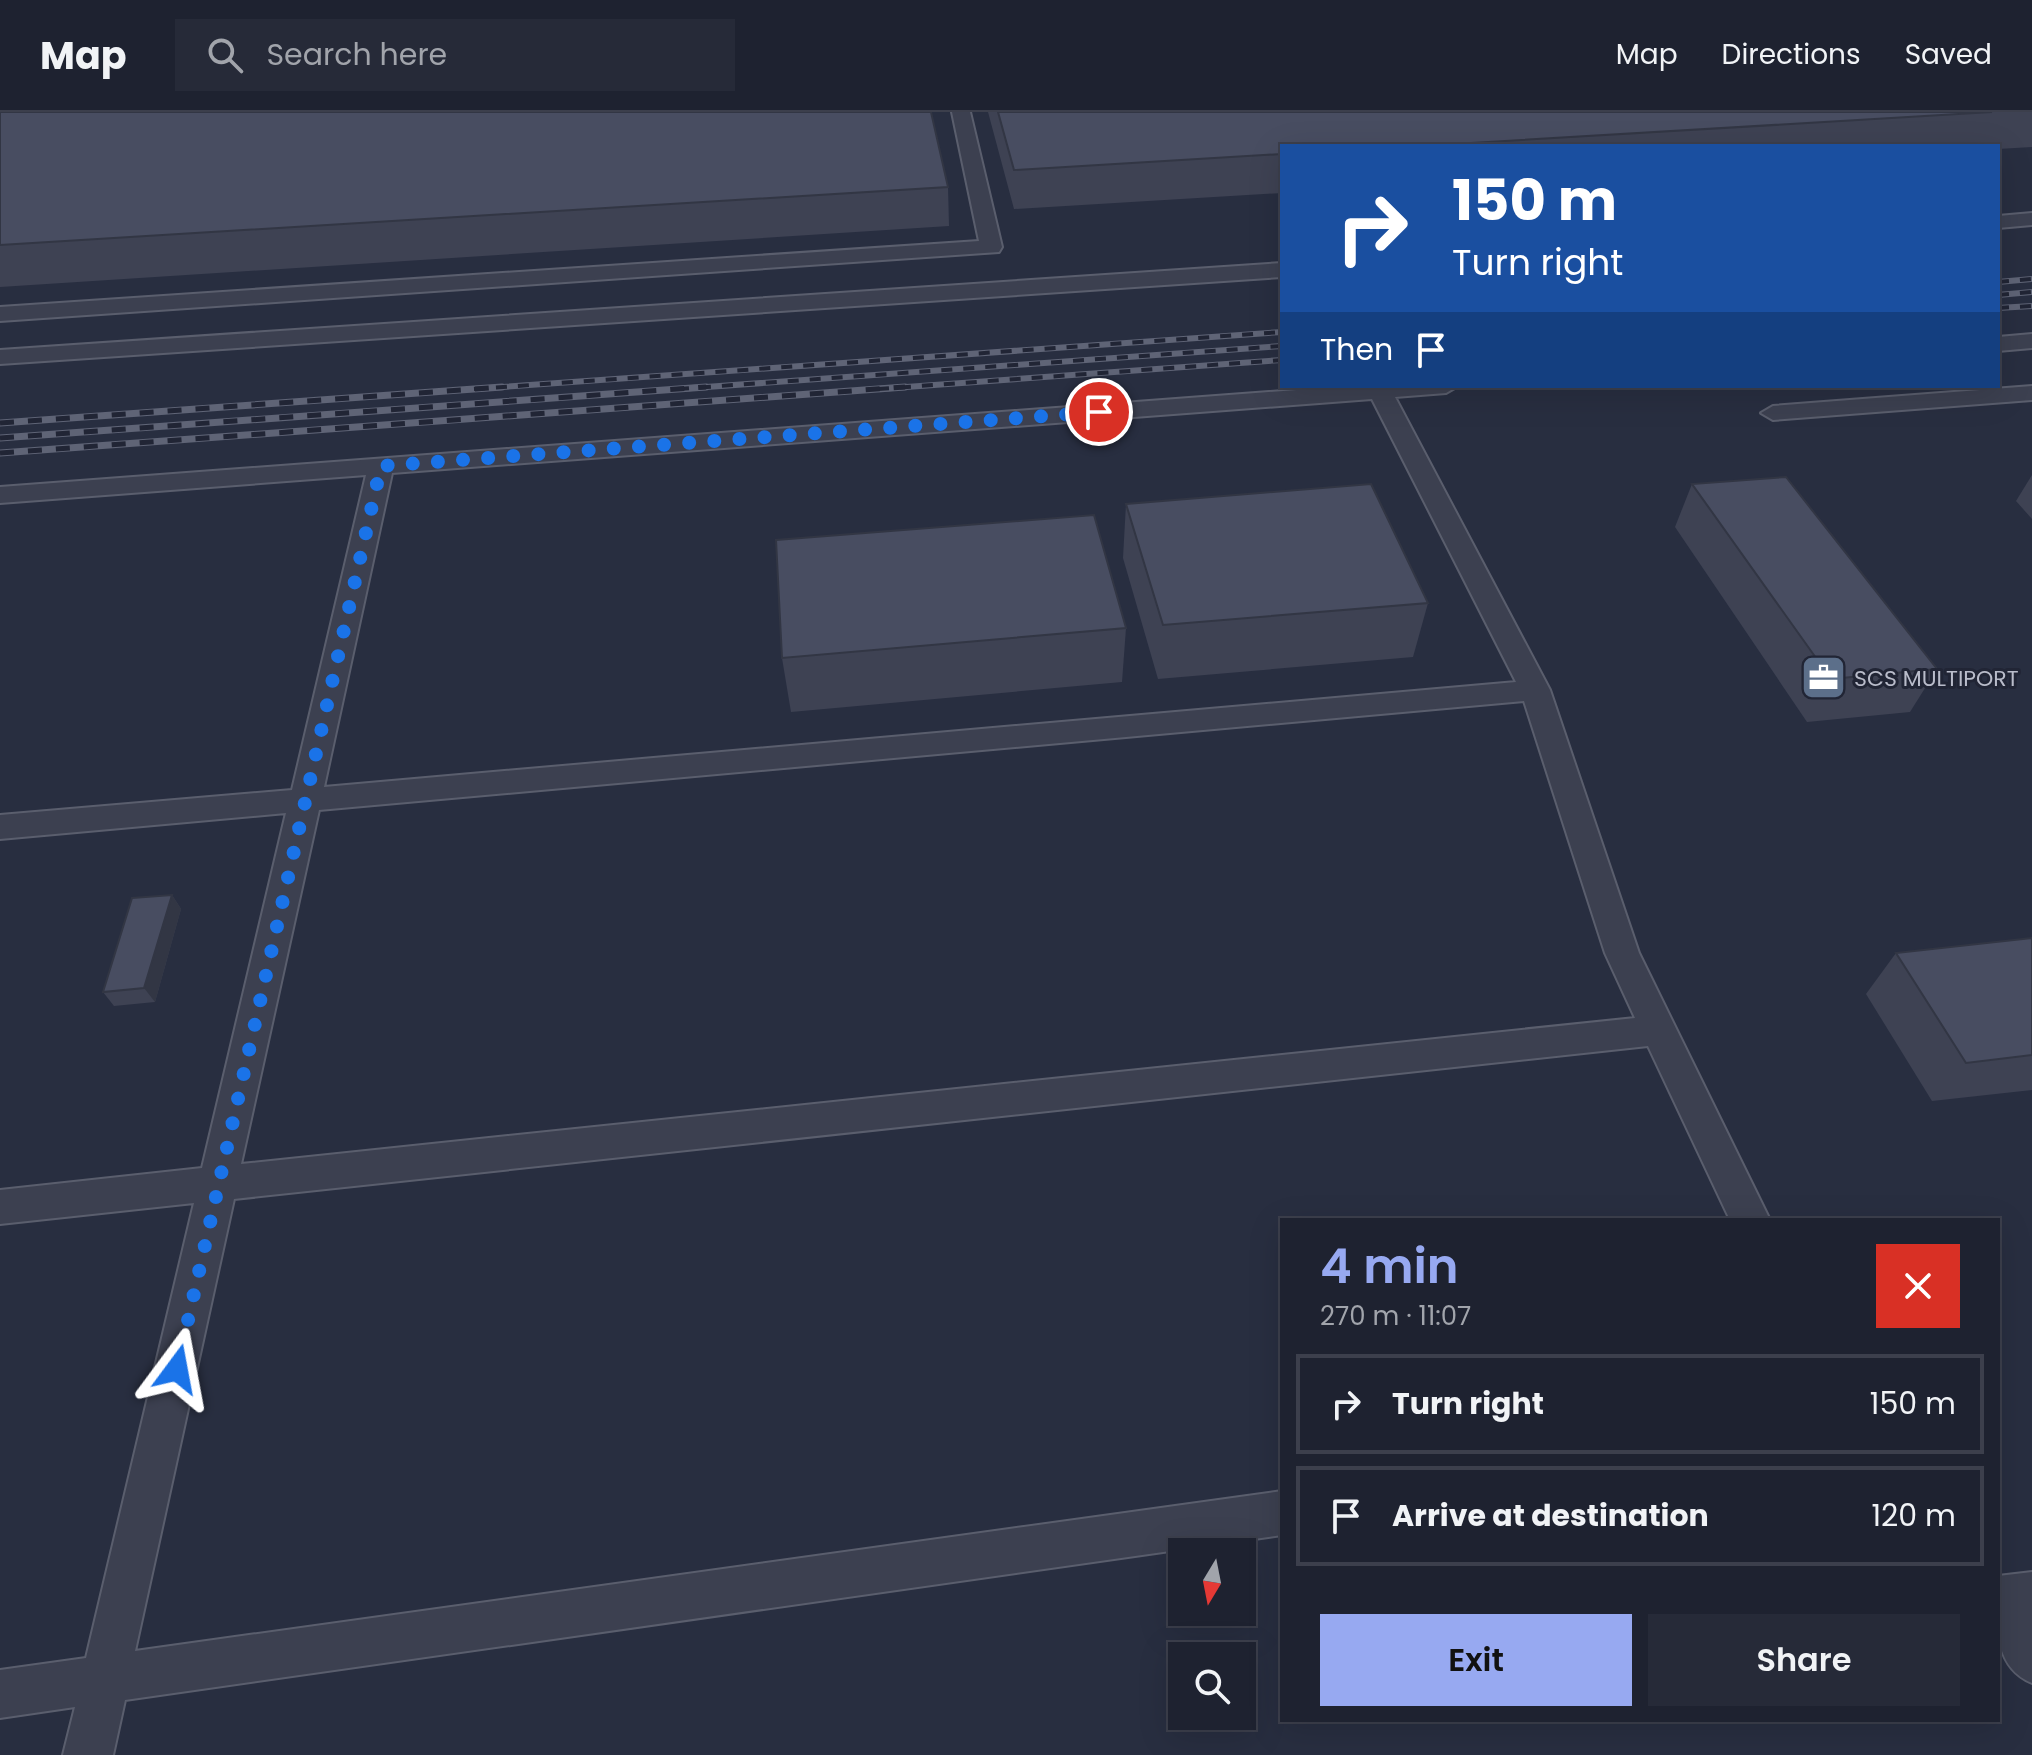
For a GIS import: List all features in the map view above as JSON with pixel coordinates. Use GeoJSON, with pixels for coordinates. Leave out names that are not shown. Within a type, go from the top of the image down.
{"type":"FeatureCollection","features":[{"type":"Feature","properties":{"kind":"lane"},"geometry":{"type":"LineString","coordinates":[[0,314],[991,247],[961,112]]}},
{"type":"Feature","properties":{"kind":"lane"},"geometry":{"type":"LineString","coordinates":[[2000,222],[2032,219]]}},
{"type":"Feature","properties":{"kind":"lane"},"geometry":{"type":"LineString","coordinates":[[0,357],[1280,270]]}},
{"type":"Feature","properties":{"kind":"lane"},"geometry":{"type":"LineString","coordinates":[[2000,344],[2032,341]]}},
{"type":"Feature","properties":{"kind":"lane"},"geometry":{"type":"LineString","coordinates":[[0,495],[1420,388]]}},
{"type":"Feature","properties":{"kind":"lane"},"geometry":{"type":"LineString","coordinates":[[1380,391],[1535,690],[1622,953],[1749,1218]]}},
{"type":"Feature","properties":{"kind":"lane"},"geometry":{"type":"LineString","coordinates":[[1773,413],[2032,393]]}},
{"type":"Feature","properties":{"kind":"lane"},"geometry":{"type":"LineString","coordinates":[[88,1755],[381,466]]}},
{"type":"Feature","properties":{"kind":"lane"},"geometry":{"type":"LineString","coordinates":[[0,827],[1535,690]]}},
{"type":"Feature","properties":{"kind":"lane"},"geometry":{"type":"LineString","coordinates":[[0,1207],[1657,1030]]}},
{"type":"Feature","properties":{"kind":"lane"},"geometry":{"type":"LineString","coordinates":[[0,1694],[1280,1513]]}},
{"type":"Feature","properties":{"kind":"lane"},"geometry":{"type":"LineString","coordinates":[[2000,1599],[2032,1595]]}},
{"type":"Feature","properties":{"kind":"lane"},"geometry":{"type":"LineString","coordinates":[[2000,1603],[2032,1659]]}},
{"type":"Feature","properties":{"kind":"building"},"geometry":{"type":"Polygon","coordinates":[[[0,112],[931,112],[948,187],[0,245],[0,112]]]}},
{"type":"Feature","properties":{"kind":"building"},"geometry":{"type":"Polygon","coordinates":[[[998,112],[1992,112],[1455,144],[1280,144],[1280,154],[1014,170],[998,112]]]}},
{"type":"Feature","properties":{"kind":"building"},"geometry":{"type":"Polygon","coordinates":[[[1786,477],[1937,669],[1831,679],[1692,484],[1786,477]]]}},
{"type":"Feature","properties":{"kind":"building"},"geometry":{"type":"Polygon","coordinates":[[[1371,484],[1428,603],[1163,625],[1126,504],[1371,484]]]}},
{"type":"Feature","properties":{"kind":"building"},"geometry":{"type":"Polygon","coordinates":[[[1094,515],[1126,628],[782,658],[776,540],[1094,515]]]}},
{"type":"Feature","properties":{"kind":"building"},"geometry":{"type":"Polygon","coordinates":[[[172,895],[144,988],[103,992],[132,898],[172,895]]]}},
{"type":"Feature","properties":{"kind":"building"},"geometry":{"type":"Polygon","coordinates":[[[2032,938],[2032,1055],[1966,1063],[1896,953],[2032,938]]]}},
{"type":"Feature","properties":{"kind":"railway"},"geometry":{"type":"LineString","coordinates":[[2000,282],[2032,279]]}},
{"type":"Feature","properties":{"kind":"railway"},"geometry":{"type":"LineString","coordinates":[[2000,295],[2032,292]]}},
{"type":"Feature","properties":{"kind":"railway"},"geometry":{"type":"LineString","coordinates":[[2000,308],[2032,306]]}},
{"type":"Feature","properties":{"kind":"railway"},"geometry":{"type":"LineString","coordinates":[[481,389],[1280,332]]}},
{"type":"Feature","properties":{"kind":"railway"},"geometry":{"type":"LineString","coordinates":[[700,387],[1280,346]]}},
{"type":"Feature","properties":{"kind":"railway"},"geometry":{"type":"LineString","coordinates":[[878,389],[1280,360]]}},
{"type":"Feature","properties":{"kind":"railway"},"geometry":{"type":"LineString","coordinates":[[481,389],[502,387]]}},
{"type":"Feature","properties":{"kind":"railway"},"geometry":{"type":"LineString","coordinates":[[0,438],[700,387]]}},
{"type":"Feature","properties":{"kind":"railway"},"geometry":{"type":"LineString","coordinates":[[678,389],[700,387]]}},
{"type":"Feature","properties":{"kind":"railway"},"geometry":{"type":"LineString","coordinates":[[700,387],[706,387]]}},
{"type":"Feature","properties":{"kind":"railway"},"geometry":{"type":"LineString","coordinates":[[0,453],[905,387]]}},
{"type":"Feature","properties":{"kind":"railway"},"geometry":{"type":"LineString","coordinates":[[474,389],[481,389]]}},
{"type":"Feature","properties":{"kind":"railway"},"geometry":{"type":"LineString","coordinates":[[0,423],[481,389]]}},
{"type":"Feature","properties":{"kind":"place","name":"SCS MULTIPORT"},"geometry":{"type":"Point","coordinates":[1823,678]}},
{"type":"Feature","properties":{"kind":"route"},"geometry":{"type":"LineString","coordinates":[[177,1369],[381,466],[1099,412]]}}]}
